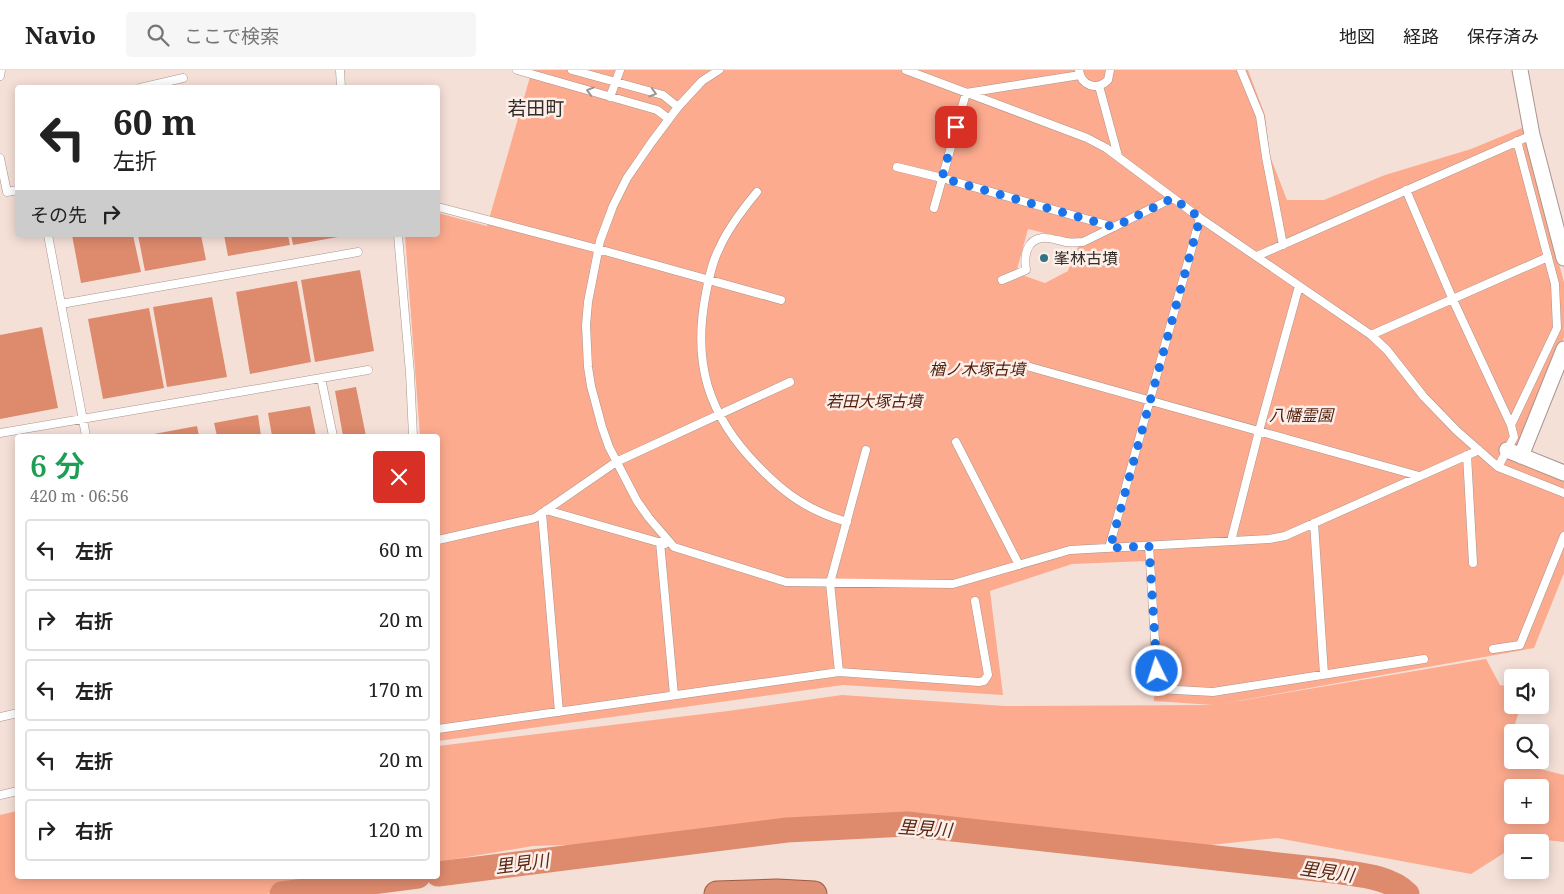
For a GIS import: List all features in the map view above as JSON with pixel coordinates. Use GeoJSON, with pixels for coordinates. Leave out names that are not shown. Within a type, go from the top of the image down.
{"type":"FeatureCollection","features":[{"type":"Feature","properties":{"kind":"highway"},"geometry":{"type":"LineString","coordinates":[[719,894],[777,892],[814,894]]}},
{"type":"Feature","properties":{"kind":"street"},"geometry":{"type":"LineString","coordinates":[[1520,70],[1532,135],[1564,258]]}},
{"type":"Feature","properties":{"kind":"street"},"geometry":{"type":"LineString","coordinates":[[1564,349],[1514,453],[1564,473]]}},
{"type":"Feature","properties":{"kind":"lane"},"geometry":{"type":"LineString","coordinates":[[0,76],[1,70]]}},
{"type":"Feature","properties":{"kind":"lane"},"geometry":{"type":"LineString","coordinates":[[340,70],[341,85]]}},
{"type":"Feature","properties":{"kind":"lane"},"geometry":{"type":"LineString","coordinates":[[517,70],[657,110],[668,119]]}},
{"type":"Feature","properties":{"kind":"lane"},"geometry":{"type":"LineString","coordinates":[[572,70],[664,96],[678,107]]}},
{"type":"Feature","properties":{"kind":"lane"},"geometry":{"type":"LineString","coordinates":[[610,97],[620,70]]}},
{"type":"Feature","properties":{"kind":"lane"},"geometry":{"type":"LineString","coordinates":[[674,546],[649,518],[637,501],[616,462],[602,428],[588,367],[586,326],[588,302],[598,249],[613,206],[627,178],[678,107],[702,80],[719,70]]}},
{"type":"Feature","properties":{"kind":"lane"},"geometry":{"type":"LineString","coordinates":[[906,70],[1087,138],[1118,156],[1200,218],[1371,335],[1387,350],[1424,398],[1457,431],[1498,466],[1564,493]]}},
{"type":"Feature","properties":{"kind":"lane"},"geometry":{"type":"LineString","coordinates":[[966,93],[1080,73],[1086,84],[1095,87],[1108,80],[1110,70]]}},
{"type":"Feature","properties":{"kind":"lane"},"geometry":{"type":"LineString","coordinates":[[1241,70],[1260,116],[1283,245]]}},
{"type":"Feature","properties":{"kind":"lane"},"geometry":{"type":"LineString","coordinates":[[153,85],[183,78]]}},
{"type":"Feature","properties":{"kind":"lane"},"geometry":{"type":"LineString","coordinates":[[1099,86],[1118,156]]}},
{"type":"Feature","properties":{"kind":"lane"},"geometry":{"type":"LineString","coordinates":[[934,208],[966,93]]}},
{"type":"Feature","properties":{"kind":"lane"},"geometry":{"type":"LineString","coordinates":[[1257,256],[1532,135]]}},
{"type":"Feature","properties":{"kind":"lane"},"geometry":{"type":"LineString","coordinates":[[1510,425],[1557,328],[1555,284],[1517,140]]}},
{"type":"Feature","properties":{"kind":"lane"},"geometry":{"type":"LineString","coordinates":[[0,158],[7,192],[15,191]]}},
{"type":"Feature","properties":{"kind":"lane"},"geometry":{"type":"LineString","coordinates":[[897,167],[1114,227]]}},
{"type":"Feature","properties":{"kind":"lane"},"geometry":{"type":"LineString","coordinates":[[1406,190],[1453,300],[1510,425],[1514,437],[1514,453],[1498,466]]}},
{"type":"Feature","properties":{"kind":"lane"},"geometry":{"type":"LineString","coordinates":[[757,192],[729,230],[718,250],[709,280],[703,310],[701,336],[705,376],[710,395],[718,415],[732,438],[777,485],[817,512],[846,522]]}},
{"type":"Feature","properties":{"kind":"lane"},"geometry":{"type":"LineString","coordinates":[[1002,280],[1026,270],[1024,258],[1032,241],[1043,238],[1068,243],[1082,242],[1173,198]]}},
{"type":"Feature","properties":{"kind":"lane"},"geometry":{"type":"LineString","coordinates":[[440,208],[781,300]]}},
{"type":"Feature","properties":{"kind":"lane"},"geometry":{"type":"LineString","coordinates":[[1110,548],[1200,218]]}},
{"type":"Feature","properties":{"kind":"lane"},"geometry":{"type":"LineString","coordinates":[[48,237],[86,434]]}},
{"type":"Feature","properties":{"kind":"lane"},"geometry":{"type":"LineString","coordinates":[[398,237],[410,373],[413,434]]}},
{"type":"Feature","properties":{"kind":"lane"},"geometry":{"type":"LineString","coordinates":[[61,304],[358,252]]}},
{"type":"Feature","properties":{"kind":"lane"},"geometry":{"type":"LineString","coordinates":[[1371,335],[1548,257]]}},
{"type":"Feature","properties":{"kind":"lane"},"geometry":{"type":"LineString","coordinates":[[1231,541],[1299,286]]}},
{"type":"Feature","properties":{"kind":"lane"},"geometry":{"type":"LineString","coordinates":[[1023,365],[1419,476]]}},
{"type":"Feature","properties":{"kind":"lane"},"geometry":{"type":"LineString","coordinates":[[0,433],[368,370]]}},
{"type":"Feature","properties":{"kind":"lane"},"geometry":{"type":"LineString","coordinates":[[321,378],[333,434]]}},
{"type":"Feature","properties":{"kind":"lane"},"geometry":{"type":"LineString","coordinates":[[440,540],[534,518],[616,462],[790,382]]}},
{"type":"Feature","properties":{"kind":"lane"},"geometry":{"type":"LineString","coordinates":[[956,442],[1020,565]]}},
{"type":"Feature","properties":{"kind":"lane"},"geometry":{"type":"LineString","coordinates":[[839,672],[830,583],[866,450]]}},
{"type":"Feature","properties":{"kind":"lane"},"geometry":{"type":"LineString","coordinates":[[544,512],[674,546],[786,582],[953,584],[1070,550],[1270,539],[1285,536],[1479,450]]}},
{"type":"Feature","properties":{"kind":"lane"},"geometry":{"type":"LineString","coordinates":[[1467,455],[1473,564]]}},
{"type":"Feature","properties":{"kind":"lane"},"geometry":{"type":"LineString","coordinates":[[544,512],[559,712]]}},
{"type":"Feature","properties":{"kind":"lane"},"geometry":{"type":"LineString","coordinates":[[1314,523],[1324,674]]}},
{"type":"Feature","properties":{"kind":"lane"},"geometry":{"type":"LineString","coordinates":[[1492,649],[1520,645],[1564,536]]}},
{"type":"Feature","properties":{"kind":"lane"},"geometry":{"type":"LineString","coordinates":[[660,542],[674,695]]}},
{"type":"Feature","properties":{"kind":"lane"},"geometry":{"type":"LineString","coordinates":[[1149,546],[1158,689],[1213,692],[1424,659]]}},
{"type":"Feature","properties":{"kind":"lane"},"geometry":{"type":"LineString","coordinates":[[440,729],[839,672],[984,681],[988,675],[975,602]]}},
{"type":"Feature","properties":{"kind":"lane"},"geometry":{"type":"LineString","coordinates":[[0,717],[15,714]]}},
{"type":"Feature","properties":{"kind":"lane"},"geometry":{"type":"LineString","coordinates":[[0,795],[15,792]]}},
{"type":"Feature","properties":{"kind":"green space","name":"八幡霊園"},"geometry":{"type":"Polygon","coordinates":[[[532,70],[1248,70],[1265,115],[1270,156],[1287,200],[1324,200],[1385,175],[1471,149],[1522,128],[1564,282],[1564,337],[1511,460],[1564,477],[1564,573],[1534,648],[1214,705],[1486,659],[1500,685],[1504,686],[1504,714],[1518,714],[1515,724],[1504,724],[1504,769],[1540,769],[1564,775],[1564,842],[1549,840],[1549,834],[1504,834],[1504,853],[1471,874],[1277,838],[1182,848],[1131,838],[1068,830],[915,820],[844,826],[768,828],[702,841],[533,846],[440,862],[440,746],[728,711],[842,695],[1005,706],[1213,705],[1154,701],[1146,561],[1072,564],[990,591],[1003,695],[843,685],[440,741],[440,434],[420,434],[405,237],[440,237],[440,214],[487,226],[532,70]],[[1028,229],[1016,273],[1045,283],[1068,271],[1074,253],[1082,242],[1028,229]]]}},
{"type":"Feature","properties":{"kind":"green space"},"geometry":{"type":"Polygon","coordinates":[[[15,811],[15,879],[338,879],[266,894],[0,894],[0,815],[15,811]]]}},
{"type":"Feature","properties":{"kind":"shaded area"},"geometry":{"type":"Polygon","coordinates":[[[72,237],[133,237],[141,272],[81,283],[72,237]]]}},
{"type":"Feature","properties":{"kind":"shaded area"},"geometry":{"type":"Polygon","coordinates":[[[138,237],[201,237],[206,260],[145,271],[138,237]]]}},
{"type":"Feature","properties":{"kind":"shaded area"},"geometry":{"type":"Polygon","coordinates":[[[224,237],[288,237],[290,245],[228,256],[224,237]]]}},
{"type":"Feature","properties":{"kind":"shaded area"},"geometry":{"type":"Polygon","coordinates":[[[291,237],[338,237],[293,245],[291,237]]]}},
{"type":"Feature","properties":{"kind":"shaded area"},"geometry":{"type":"Polygon","coordinates":[[[360,270],[374,351],[315,362],[301,280],[360,270]]]}},
{"type":"Feature","properties":{"kind":"shaded area"},"geometry":{"type":"Polygon","coordinates":[[[297,281],[311,362],[250,374],[236,292],[297,281]]]}},
{"type":"Feature","properties":{"kind":"shaded area"},"geometry":{"type":"Polygon","coordinates":[[[212,297],[227,377],[167,387],[153,307],[212,297]]]}},
{"type":"Feature","properties":{"kind":"shaded area"},"geometry":{"type":"Polygon","coordinates":[[[149,308],[164,388],[103,399],[88,319],[149,308]]]}},
{"type":"Feature","properties":{"kind":"shaded area"},"geometry":{"type":"Polygon","coordinates":[[[42,327],[58,408],[0,419],[0,335],[42,327]]]}},
{"type":"Feature","properties":{"kind":"shaded area"},"geometry":{"type":"Polygon","coordinates":[[[356,387],[366,434],[343,434],[335,391],[356,387]]]}},
{"type":"Feature","properties":{"kind":"shaded area"},"geometry":{"type":"Polygon","coordinates":[[[310,406],[316,434],[272,434],[268,413],[310,406]]]}},
{"type":"Feature","properties":{"kind":"shaded area"},"geometry":{"type":"Polygon","coordinates":[[[258,415],[261,434],[217,434],[214,423],[258,415]]]}},
{"type":"Feature","properties":{"kind":"shaded area"},"geometry":{"type":"Polygon","coordinates":[[[197,426],[199,434],[154,434],[197,426]]]}},
{"type":"Feature","properties":{"kind":"waterway","name":"里見川"},"geometry":{"type":"LineString","coordinates":[[440,874],[787,830],[907,824],[1363,875],[1391,883],[1407,894]]}},
{"type":"Feature","properties":{"kind":"waterway","name":"里見川"},"geometry":{"type":"LineString","coordinates":[[282,894],[395,879]]}},
{"type":"Feature","properties":{"kind":"place","name":"峯林古墳"},"geometry":{"type":"Point","coordinates":[1044,258]}},
{"type":"Feature","properties":{"kind":"district","name":"若田町"},"geometry":{"type":"Point","coordinates":[536,108]}},
{"type":"Feature","properties":{"kind":"route"},"geometry":{"type":"LineString","coordinates":[[956,127],[942,178],[1114,227],[1173,198],[1200,218],[1110,548],[1149,546],[1157,671]]}},
{"type":"Feature","properties":{"kind":"park label","name":"楢ノ木塚古墳"},"geometry":{"type":"Point","coordinates":[977,369]}},
{"type":"Feature","properties":{"kind":"park label","name":"若田大塚古墳"},"geometry":{"type":"Point","coordinates":[874,401]}}]}
